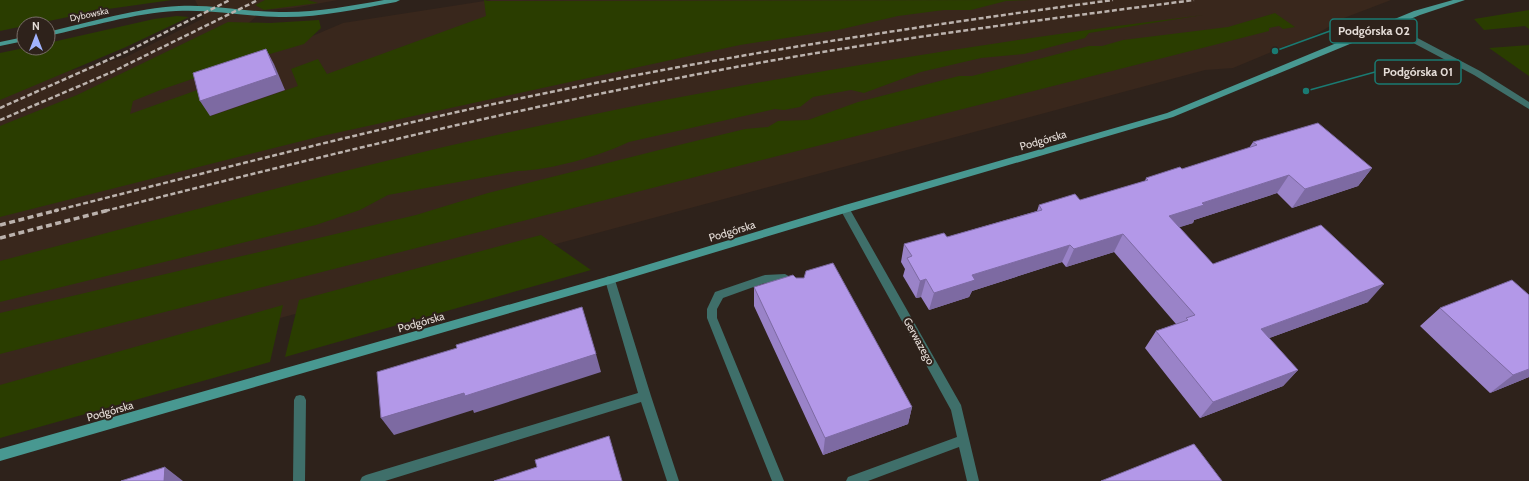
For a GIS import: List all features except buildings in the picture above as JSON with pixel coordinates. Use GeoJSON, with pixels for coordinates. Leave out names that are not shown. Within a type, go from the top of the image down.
{"type":"FeatureCollection","features":[{"type":"Feature","properties":{"kind":"street","name":"Dybowska"},"geometry":{"type":"LineString","coordinates":[[56,32],[172,8],[213,9],[263,14],[296,14],[350,8],[396,0]]}},
{"type":"Feature","properties":{"kind":"street","name":"Podgórska"},"geometry":{"type":"LineString","coordinates":[[0,455],[610,280],[845,209],[1170,115],[1386,25],[1417,13],[1460,0]]}},
{"type":"Feature","properties":{"kind":"street"},"geometry":{"type":"LineString","coordinates":[[1386,25],[1477,73],[1529,106]]}},
{"type":"Feature","properties":{"kind":"street"},"geometry":{"type":"LineString","coordinates":[[0,44],[16,41]]}},
{"type":"Feature","properties":{"kind":"street","name":"Gerwazego"},"geometry":{"type":"LineString","coordinates":[[845,209],[953,402],[964,440],[973,481]]}},
{"type":"Feature","properties":{"kind":"street"},"geometry":{"type":"LineString","coordinates":[[778,481],[712,318],[712,308],[719,295],[765,279],[785,278],[794,285],[799,292]]}},
{"type":"Feature","properties":{"kind":"street"},"geometry":{"type":"LineString","coordinates":[[610,280],[645,396],[673,481]]}},
{"type":"Feature","properties":{"kind":"street"},"geometry":{"type":"LineString","coordinates":[[366,481],[645,396]]}},
{"type":"Feature","properties":{"kind":"street"},"geometry":{"type":"LineString","coordinates":[[299,481],[300,400]]}},
{"type":"Feature","properties":{"kind":"street"},"geometry":{"type":"LineString","coordinates":[[852,481],[964,440]]}},
{"type":"Feature","properties":{"kind":"shaded area"},"geometry":{"type":"Polygon","coordinates":[[[195,0],[338,0],[293,8],[264,10],[244,27],[289,46],[343,23],[491,0],[1391,0],[1344,18],[1306,40],[1288,45],[1233,68],[1205,70],[0,393],[0,87],[124,58],[204,18],[195,0]]]}},
{"type":"Feature","properties":{"kind":"green space"},"geometry":{"type":"Polygon","coordinates":[[[0,0],[172,0],[101,10],[56,20],[56,16],[16,16],[16,28],[0,31],[0,0]]]}},
{"type":"Feature","properties":{"kind":"green space"},"geometry":{"type":"Polygon","coordinates":[[[265,0],[308,0],[318,3],[264,10],[255,5],[265,0]]]}},
{"type":"Feature","properties":{"kind":"green space"},"geometry":{"type":"Polygon","coordinates":[[[484,0],[1031,0],[1006,1],[971,10],[944,10],[898,16],[838,30],[740,45],[322,136],[0,217],[0,126],[77,95],[228,22],[270,23],[319,20],[321,28],[304,44],[240,63],[163,89],[133,101],[130,114],[203,88],[211,116],[298,86],[291,69],[318,59],[327,74],[486,16],[484,0]]]}},
{"type":"Feature","properties":{"kind":"green space"},"geometry":{"type":"Polygon","coordinates":[[[1529,10],[1529,29],[1525,26],[1484,30],[1474,19],[1529,10]]]}},
{"type":"Feature","properties":{"kind":"green space"},"geometry":{"type":"Polygon","coordinates":[[[1275,13],[1295,27],[1283,29],[1279,26],[1269,28],[1269,31],[0,354],[0,313],[416,215],[488,193],[683,144],[745,129],[768,127],[778,121],[808,120],[858,102],[959,76],[972,76],[1089,46],[1102,46],[1123,40],[1228,27],[1275,13]]]}},
{"type":"Feature","properties":{"kind":"green space"},"geometry":{"type":"Polygon","coordinates":[[[1203,15],[1089,33],[1085,38],[1024,54],[981,58],[921,72],[864,93],[851,90],[813,97],[800,107],[784,110],[775,109],[629,142],[590,157],[560,165],[518,171],[388,195],[360,210],[316,225],[0,302],[0,261],[431,150],[654,102],[810,73],[1046,36],[1203,15]]]}},
{"type":"Feature","properties":{"kind":"green space"},"geometry":{"type":"Polygon","coordinates":[[[177,16],[189,17],[126,47],[0,100],[0,53],[16,50],[16,56],[56,56],[56,41],[154,19],[177,16]]]}},
{"type":"Feature","properties":{"kind":"green space"},"geometry":{"type":"Polygon","coordinates":[[[1529,45],[1529,76],[1489,48],[1529,45]]]}},
{"type":"Feature","properties":{"kind":"green space"},"geometry":{"type":"Polygon","coordinates":[[[541,235],[591,270],[285,357],[299,300],[541,235]]]}},
{"type":"Feature","properties":{"kind":"green space"},"geometry":{"type":"Polygon","coordinates":[[[283,305],[270,362],[0,438],[0,385],[283,305]]]}},
{"type":"Feature","properties":{"kind":"railway"},"geometry":{"type":"LineString","coordinates":[[0,108],[128,51],[230,0]]}},
{"type":"Feature","properties":{"kind":"railway"},"geometry":{"type":"LineString","coordinates":[[0,120],[112,72],[258,0]]}},
{"type":"Feature","properties":{"kind":"railway"},"geometry":{"type":"LineString","coordinates":[[58,210],[430,118],[625,77],[833,41],[973,19],[1113,0]]}},
{"type":"Feature","properties":{"kind":"railway"},"geometry":{"type":"LineString","coordinates":[[108,210],[419,134],[577,98],[657,82],[793,57],[907,39],[1194,0]]}},
{"type":"Feature","properties":{"kind":"railway"},"geometry":{"type":"LineString","coordinates":[[0,225],[58,210]]}},
{"type":"Feature","properties":{"kind":"railway"},"geometry":{"type":"LineString","coordinates":[[54,211],[58,210]]}},
{"type":"Feature","properties":{"kind":"railway"},"geometry":{"type":"LineString","coordinates":[[0,238],[108,210]]}},
{"type":"Feature","properties":{"kind":"place","name":"Podgórska 02"},"geometry":{"type":"Point","coordinates":[1275,51]}},
{"type":"Feature","properties":{"kind":"place","name":"Podgórska 01"},"geometry":{"type":"Point","coordinates":[1306,91]}}]}
